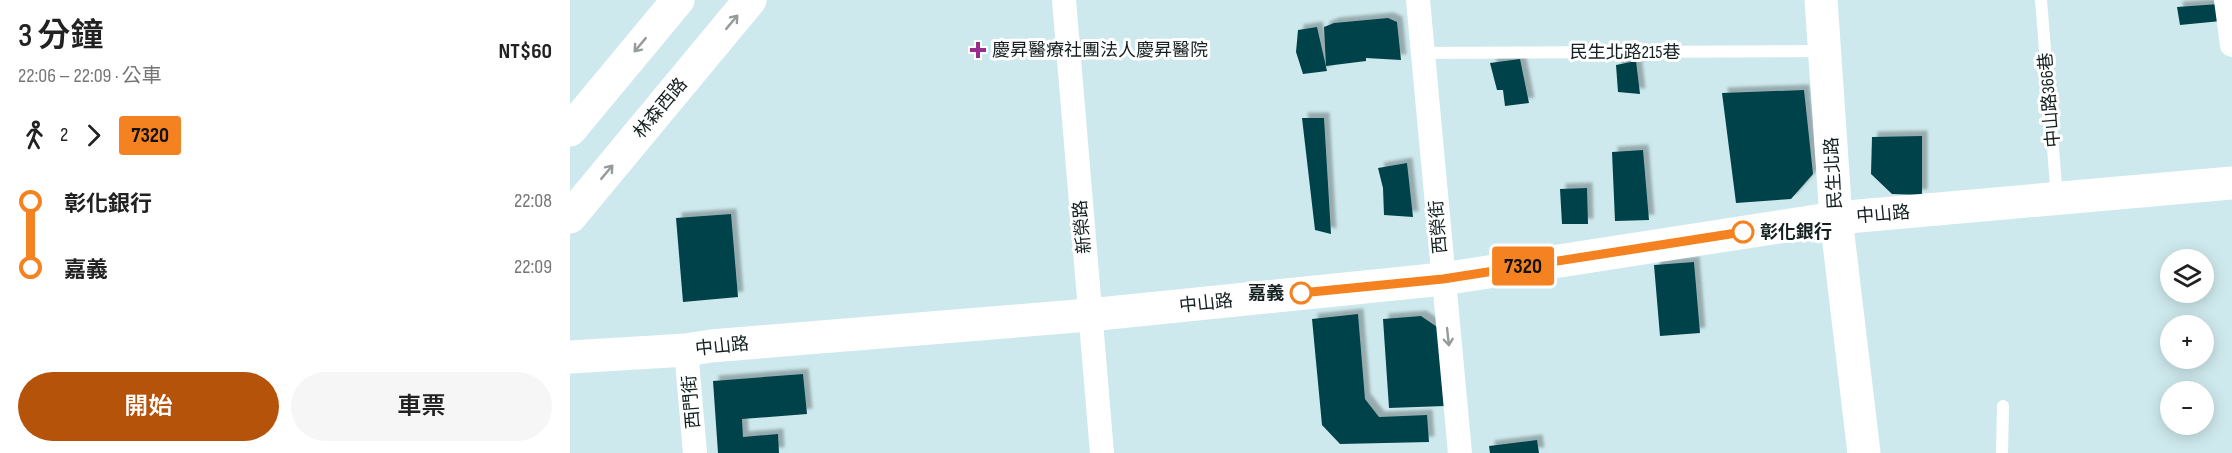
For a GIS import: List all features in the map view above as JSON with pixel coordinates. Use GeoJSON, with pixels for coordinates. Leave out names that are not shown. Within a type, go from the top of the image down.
{"type":"FeatureCollection","features":[{"type":"Feature","properties":{"kind":"street"},"geometry":{"type":"LineString","coordinates":[[570,130],[678,0]]}},
{"type":"Feature","properties":{"kind":"street","name":"林森西路"},"geometry":{"type":"LineString","coordinates":[[570,217],[750,0]]}},
{"type":"Feature","properties":{"kind":"street","name":"新榮路"},"geometry":{"type":"LineString","coordinates":[[1064,0],[1102,453]]}},
{"type":"Feature","properties":{"kind":"street","name":"西榮街"},"geometry":{"type":"LineString","coordinates":[[1418,0],[1460,453]]}},
{"type":"Feature","properties":{"kind":"street","name":"民生北路"},"geometry":{"type":"LineString","coordinates":[[1821,0],[1836,218],[1864,453]]}},
{"type":"Feature","properties":{"kind":"street"},"geometry":{"type":"LineString","coordinates":[[2226,0],[2232,45]]}},
{"type":"Feature","properties":{"kind":"street","name":"中山路"},"geometry":{"type":"LineString","coordinates":[[570,357],[686,350],[1089,315],[1443,279],[1836,218],[2232,183]]}},
{"type":"Feature","properties":{"kind":"street","name":"西門街"},"geometry":{"type":"LineString","coordinates":[[686,350],[695,453]]}},
{"type":"Feature","properties":{"kind":"lane","name":"中山路366巷"},"geometry":{"type":"LineString","coordinates":[[2041,0],[2057,199]]}},
{"type":"Feature","properties":{"kind":"lane","name":"民生北路215巷"},"geometry":{"type":"LineString","coordinates":[[1423,53],[1826,51]]}},
{"type":"Feature","properties":{"kind":"lane"},"geometry":{"type":"LineString","coordinates":[[2002,453],[2003,406]]}},
{"type":"Feature","properties":{"kind":"building"},"geometry":{"type":"Polygon","coordinates":[[[2219,4],[2221,21],[2180,25],[2177,7],[2219,4]]]}},
{"type":"Feature","properties":{"kind":"building"},"geometry":{"type":"Polygon","coordinates":[[[1388,18],[1397,22],[1401,60],[1366,58],[1366,61],[1326,66],[1324,27],[1334,23],[1388,18]]]}},
{"type":"Feature","properties":{"kind":"building"},"geometry":{"type":"Polygon","coordinates":[[[1317,27],[1327,71],[1303,74],[1296,52],[1298,30],[1317,27]]]}},
{"type":"Feature","properties":{"kind":"building"},"geometry":{"type":"Polygon","coordinates":[[[1520,59],[1529,103],[1505,106],[1503,90],[1497,90],[1490,63],[1520,59]]]}},
{"type":"Feature","properties":{"kind":"building"},"geometry":{"type":"Polygon","coordinates":[[[1636,61],[1640,94],[1618,92],[1616,65],[1636,61]]]}},
{"type":"Feature","properties":{"kind":"building"},"geometry":{"type":"Polygon","coordinates":[[[1804,90],[1813,174],[1791,199],[1736,203],[1722,93],[1804,90]]]}},
{"type":"Feature","properties":{"kind":"building"},"geometry":{"type":"Polygon","coordinates":[[[1302,118],[1324,118],[1331,234],[1315,230],[1302,118]]]}},
{"type":"Feature","properties":{"kind":"building"},"geometry":{"type":"Polygon","coordinates":[[[1922,136],[1922,195],[1892,194],[1871,174],[1872,137],[1922,136]]]}},
{"type":"Feature","properties":{"kind":"building"},"geometry":{"type":"Polygon","coordinates":[[[1643,150],[1649,220],[1615,221],[1612,152],[1643,150]]]}},
{"type":"Feature","properties":{"kind":"building"},"geometry":{"type":"Polygon","coordinates":[[[1407,163],[1413,217],[1384,215],[1383,188],[1378,168],[1407,163]]]}},
{"type":"Feature","properties":{"kind":"building"},"geometry":{"type":"Polygon","coordinates":[[[1587,188],[1588,224],[1562,224],[1560,189],[1587,188]]]}},
{"type":"Feature","properties":{"kind":"building"},"geometry":{"type":"Polygon","coordinates":[[[731,214],[738,297],[683,302],[676,218],[731,214]]]}},
{"type":"Feature","properties":{"kind":"building"},"geometry":{"type":"Polygon","coordinates":[[[1694,262],[1700,333],[1660,336],[1654,265],[1694,262]]]}},
{"type":"Feature","properties":{"kind":"building"},"geometry":{"type":"Polygon","coordinates":[[[1358,314],[1365,399],[1379,417],[1427,415],[1429,442],[1340,444],[1322,425],[1312,319],[1358,314]]]}},
{"type":"Feature","properties":{"kind":"building"},"geometry":{"type":"Polygon","coordinates":[[[1421,316],[1440,329],[1445,406],[1389,408],[1383,319],[1421,316]]]}},
{"type":"Feature","properties":{"kind":"building"},"geometry":{"type":"Polygon","coordinates":[[[803,374],[807,414],[742,419],[743,437],[778,434],[779,453],[718,453],[713,381],[803,374]]]}},
{"type":"Feature","properties":{"kind":"building"},"geometry":{"type":"Polygon","coordinates":[[[1537,440],[1539,453],[1490,453],[1489,446],[1537,440]]]}},
{"type":"Feature","properties":{"kind":"bus line","name":"7320"},"geometry":{"type":"LineString","coordinates":[[1301,293],[1443,279],[1743,232]]}},
{"type":"Feature","properties":{"kind":"place","name":"慶昇醫療社團法人慶昇醫院"},"geometry":{"type":"Point","coordinates":[978,50]}},
{"type":"Feature","properties":{"kind":"place","name":"彰化銀行"},"geometry":{"type":"Point","coordinates":[1743,232]}},
{"type":"Feature","properties":{"kind":"place","name":"嘉義"},"geometry":{"type":"Point","coordinates":[1301,293]}}]}
